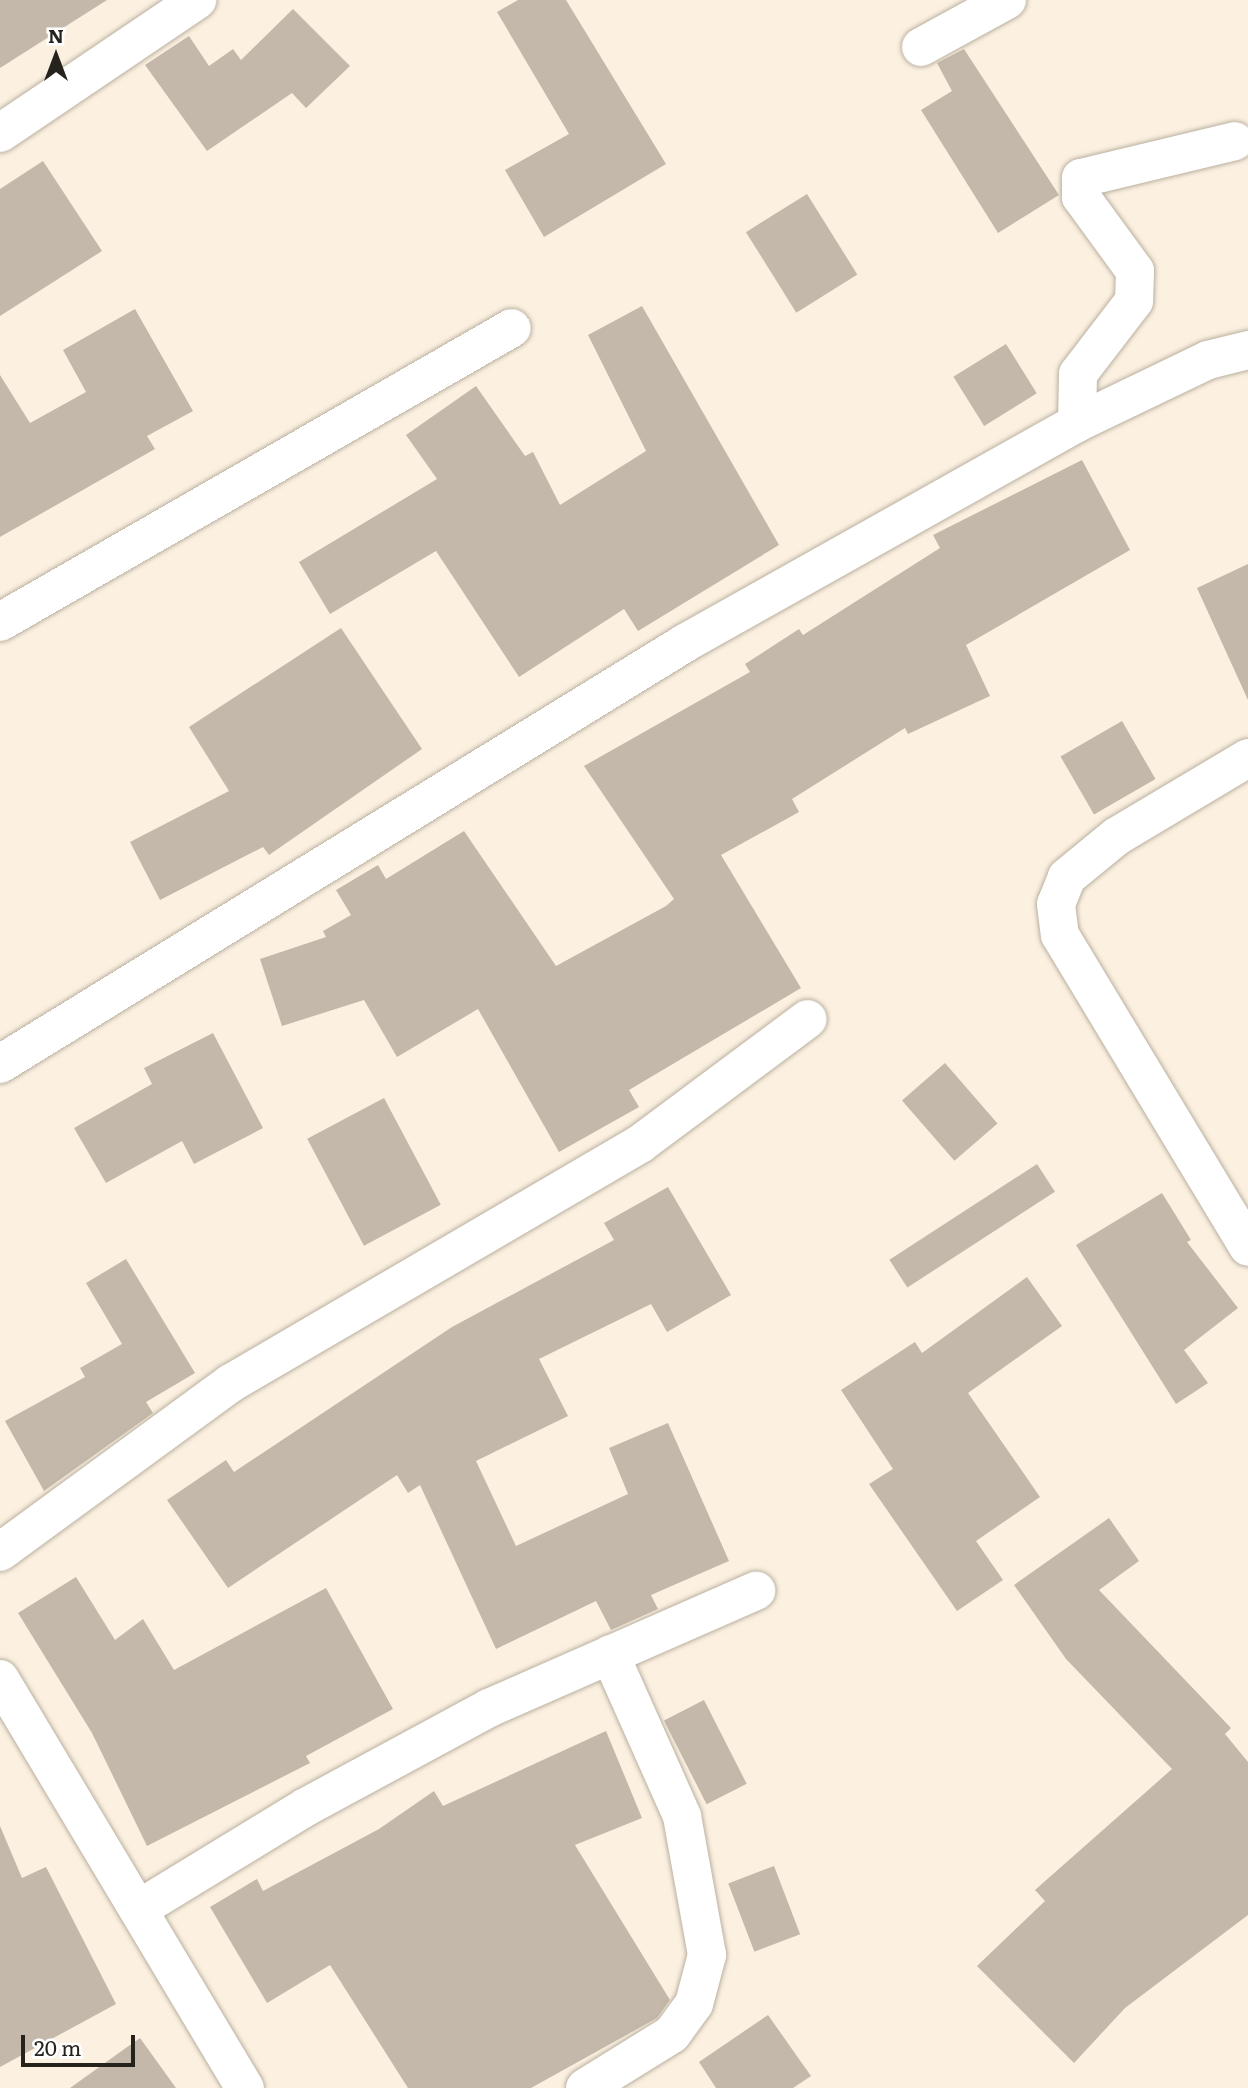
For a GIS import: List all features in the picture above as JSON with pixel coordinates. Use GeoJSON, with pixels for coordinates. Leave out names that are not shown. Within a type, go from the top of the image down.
{"type":"FeatureCollection","features":[{"type":"Feature","properties":{"kind":"street"},"geometry":{"type":"LineString","coordinates":[[0,133],[197,0]]}},
{"type":"Feature","properties":{"kind":"street"},"geometry":{"type":"LineString","coordinates":[[921,47],[1007,0]]}},
{"type":"Feature","properties":{"kind":"street"},"geometry":{"type":"LineString","coordinates":[[1077,423],[1078,374],[1134,301],[1135,271],[1081,197],[1081,178],[1235,141]]}},
{"type":"Feature","properties":{"kind":"street"},"geometry":{"type":"LineString","coordinates":[[0,622],[512,328]]}},
{"type":"Feature","properties":{"kind":"street"},"geometry":{"type":"LineString","coordinates":[[0,1064],[685,643],[1077,423],[1208,360],[1248,350]]}},
{"type":"Feature","properties":{"kind":"street"},"geometry":{"type":"LineString","coordinates":[[1248,758],[1117,836],[1068,877],[1056,904],[1060,935],[1248,1247]]}},
{"type":"Feature","properties":{"kind":"street"},"geometry":{"type":"LineString","coordinates":[[0,1552],[231,1383],[640,1144],[807,1019]]}},
{"type":"Feature","properties":{"kind":"street"},"geometry":{"type":"LineString","coordinates":[[142,1907],[330,1794],[489,1709],[756,1591]]}},
{"type":"Feature","properties":{"kind":"street"},"geometry":{"type":"LineString","coordinates":[[585,2088],[672,2034],[694,2004],[707,1955],[682,1816],[611,1654]]}},
{"type":"Feature","properties":{"kind":"street"},"geometry":{"type":"LineString","coordinates":[[0,1679],[142,1907],[246,2088]]}},
{"type":"Feature","properties":{"kind":"building"},"geometry":{"type":"Polygon","coordinates":[[[0,0],[107,0],[0,68],[0,0]]]}},
{"type":"Feature","properties":{"kind":"building"},"geometry":{"type":"Polygon","coordinates":[[[518,0],[566,0],[666,164],[544,237],[505,170],[569,134],[497,12],[518,0]]]}},
{"type":"Feature","properties":{"kind":"building"},"geometry":{"type":"Polygon","coordinates":[[[293,9],[350,66],[306,108],[292,93],[207,151],[145,65],[189,36],[209,66],[233,49],[241,60],[293,9]]]}},
{"type":"Feature","properties":{"kind":"building"},"geometry":{"type":"Polygon","coordinates":[[[964,49],[1059,195],[998,233],[921,110],[952,91],[937,63],[964,49]]]}},
{"type":"Feature","properties":{"kind":"building"},"geometry":{"type":"Polygon","coordinates":[[[43,161],[102,251],[0,316],[0,189],[43,161]]]}},
{"type":"Feature","properties":{"kind":"building"},"geometry":{"type":"Polygon","coordinates":[[[807,194],[857,275],[796,313],[746,232],[807,194]]]}},
{"type":"Feature","properties":{"kind":"building"},"geometry":{"type":"Polygon","coordinates":[[[642,306],[779,545],[638,631],[624,609],[519,677],[436,551],[330,614],[299,562],[437,479],[406,435],[476,386],[525,456],[533,452],[560,505],[646,451],[588,335],[642,306]]]}},
{"type":"Feature","properties":{"kind":"building"},"geometry":{"type":"Polygon","coordinates":[[[135,309],[193,411],[147,436],[155,449],[0,537],[0,375],[30,423],[86,392],[63,350],[135,309]]]}},
{"type":"Feature","properties":{"kind":"building"},"geometry":{"type":"Polygon","coordinates":[[[1006,344],[1037,393],[984,426],[953,377],[1006,344]]]}},
{"type":"Feature","properties":{"kind":"building"},"geometry":{"type":"Polygon","coordinates":[[[1082,460],[1130,550],[966,645],[990,696],[908,734],[905,728],[792,799],[799,812],[721,855],[801,988],[629,1090],[639,1107],[559,1152],[478,1009],[397,1057],[364,1000],[282,1026],[260,959],[326,937],[323,931],[351,915],[336,890],[378,865],[386,879],[464,831],[556,966],[666,906],[674,899],[584,766],[750,672],[745,664],[799,629],[803,635],[940,548],[933,535],[1082,460]]]}},
{"type":"Feature","properties":{"kind":"building"},"geometry":{"type":"Polygon","coordinates":[[[1248,564],[1248,700],[1197,588],[1248,564]]]}},
{"type":"Feature","properties":{"kind":"building"},"geometry":{"type":"Polygon","coordinates":[[[341,628],[422,749],[269,855],[263,847],[160,900],[130,842],[229,791],[189,727],[341,628]]]}},
{"type":"Feature","properties":{"kind":"building"},"geometry":{"type":"Polygon","coordinates":[[[1122,721],[1156,779],[1094,815],[1061,756],[1122,721]]]}},
{"type":"Feature","properties":{"kind":"building"},"geometry":{"type":"Polygon","coordinates":[[[213,1033],[263,1128],[194,1164],[182,1141],[106,1183],[74,1128],[152,1084],[144,1068],[213,1033]]]}},
{"type":"Feature","properties":{"kind":"building"},"geometry":{"type":"Polygon","coordinates":[[[945,1063],[997,1123],[954,1161],[902,1100],[945,1063]]]}},
{"type":"Feature","properties":{"kind":"building"},"geometry":{"type":"Polygon","coordinates":[[[384,1098],[441,1205],[364,1246],[307,1139],[384,1098]]]}},
{"type":"Feature","properties":{"kind":"building"},"geometry":{"type":"Polygon","coordinates":[[[1037,1164],[1055,1192],[907,1288],[889,1260],[1037,1164]]]}},
{"type":"Feature","properties":{"kind":"building"},"geometry":{"type":"Polygon","coordinates":[[[668,1187],[731,1295],[667,1332],[651,1304],[539,1359],[568,1416],[476,1461],[516,1546],[628,1494],[609,1448],[668,1423],[729,1561],[651,1595],[658,1609],[611,1630],[596,1601],[496,1649],[420,1485],[408,1493],[397,1475],[228,1588],[167,1500],[226,1460],[234,1472],[452,1327],[614,1240],[604,1223],[668,1187]]]}},
{"type":"Feature","properties":{"kind":"building"},"geometry":{"type":"Polygon","coordinates":[[[1162,1193],[1191,1240],[1187,1242],[1238,1308],[1184,1350],[1208,1383],[1176,1404],[1076,1245],[1162,1193]]]}},
{"type":"Feature","properties":{"kind":"building"},"geometry":{"type":"Polygon","coordinates":[[[126,1259],[195,1373],[146,1402],[153,1413],[44,1491],[5,1421],[85,1377],[80,1368],[122,1344],[86,1283],[126,1259]]]}},
{"type":"Feature","properties":{"kind":"building"},"geometry":{"type":"Polygon","coordinates":[[[1027,1277],[1062,1326],[968,1393],[1040,1497],[976,1541],[1003,1580],[957,1611],[869,1484],[893,1469],[841,1390],[915,1342],[922,1353],[1027,1277]]]}},
{"type":"Feature","properties":{"kind":"building"},"geometry":{"type":"Polygon","coordinates":[[[1109,1518],[1139,1561],[1099,1590],[1231,1728],[1225,1734],[1248,1762],[1248,1915],[1125,2008],[1074,2063],[977,1966],[1045,1901],[1035,1890],[1172,1769],[1066,1659],[1014,1585],[1109,1518]]]}},
{"type":"Feature","properties":{"kind":"building"},"geometry":{"type":"Polygon","coordinates":[[[76,1577],[115,1640],[143,1619],[174,1670],[326,1588],[393,1709],[306,1756],[310,1763],[147,1846],[92,1733],[18,1613],[76,1577]]]}},
{"type":"Feature","properties":{"kind":"building"},"geometry":{"type":"Polygon","coordinates":[[[704,1700],[747,1784],[707,1804],[664,1720],[704,1700]]]}},
{"type":"Feature","properties":{"kind":"building"},"geometry":{"type":"Polygon","coordinates":[[[606,1731],[642,1818],[575,1845],[670,2000],[657,2018],[531,2088],[408,2088],[330,1965],[267,2003],[210,1907],[257,1879],[263,1891],[379,1829],[434,1791],[443,1806],[606,1731]]]}},
{"type":"Feature","properties":{"kind":"building"},"geometry":{"type":"Polygon","coordinates":[[[0,1826],[22,1878],[46,1867],[116,2004],[0,2067],[0,1826]]]}},
{"type":"Feature","properties":{"kind":"building"},"geometry":{"type":"Polygon","coordinates":[[[774,1866],[800,1934],[754,1952],[728,1884],[774,1866]]]}},
{"type":"Feature","properties":{"kind":"building"},"geometry":{"type":"Polygon","coordinates":[[[768,2015],[811,2076],[793,2088],[716,2088],[699,2062],[768,2015]]]}},
{"type":"Feature","properties":{"kind":"building"},"geometry":{"type":"Polygon","coordinates":[[[140,2038],[176,2088],[70,2088],[123,2050],[140,2038]]]}}]}
